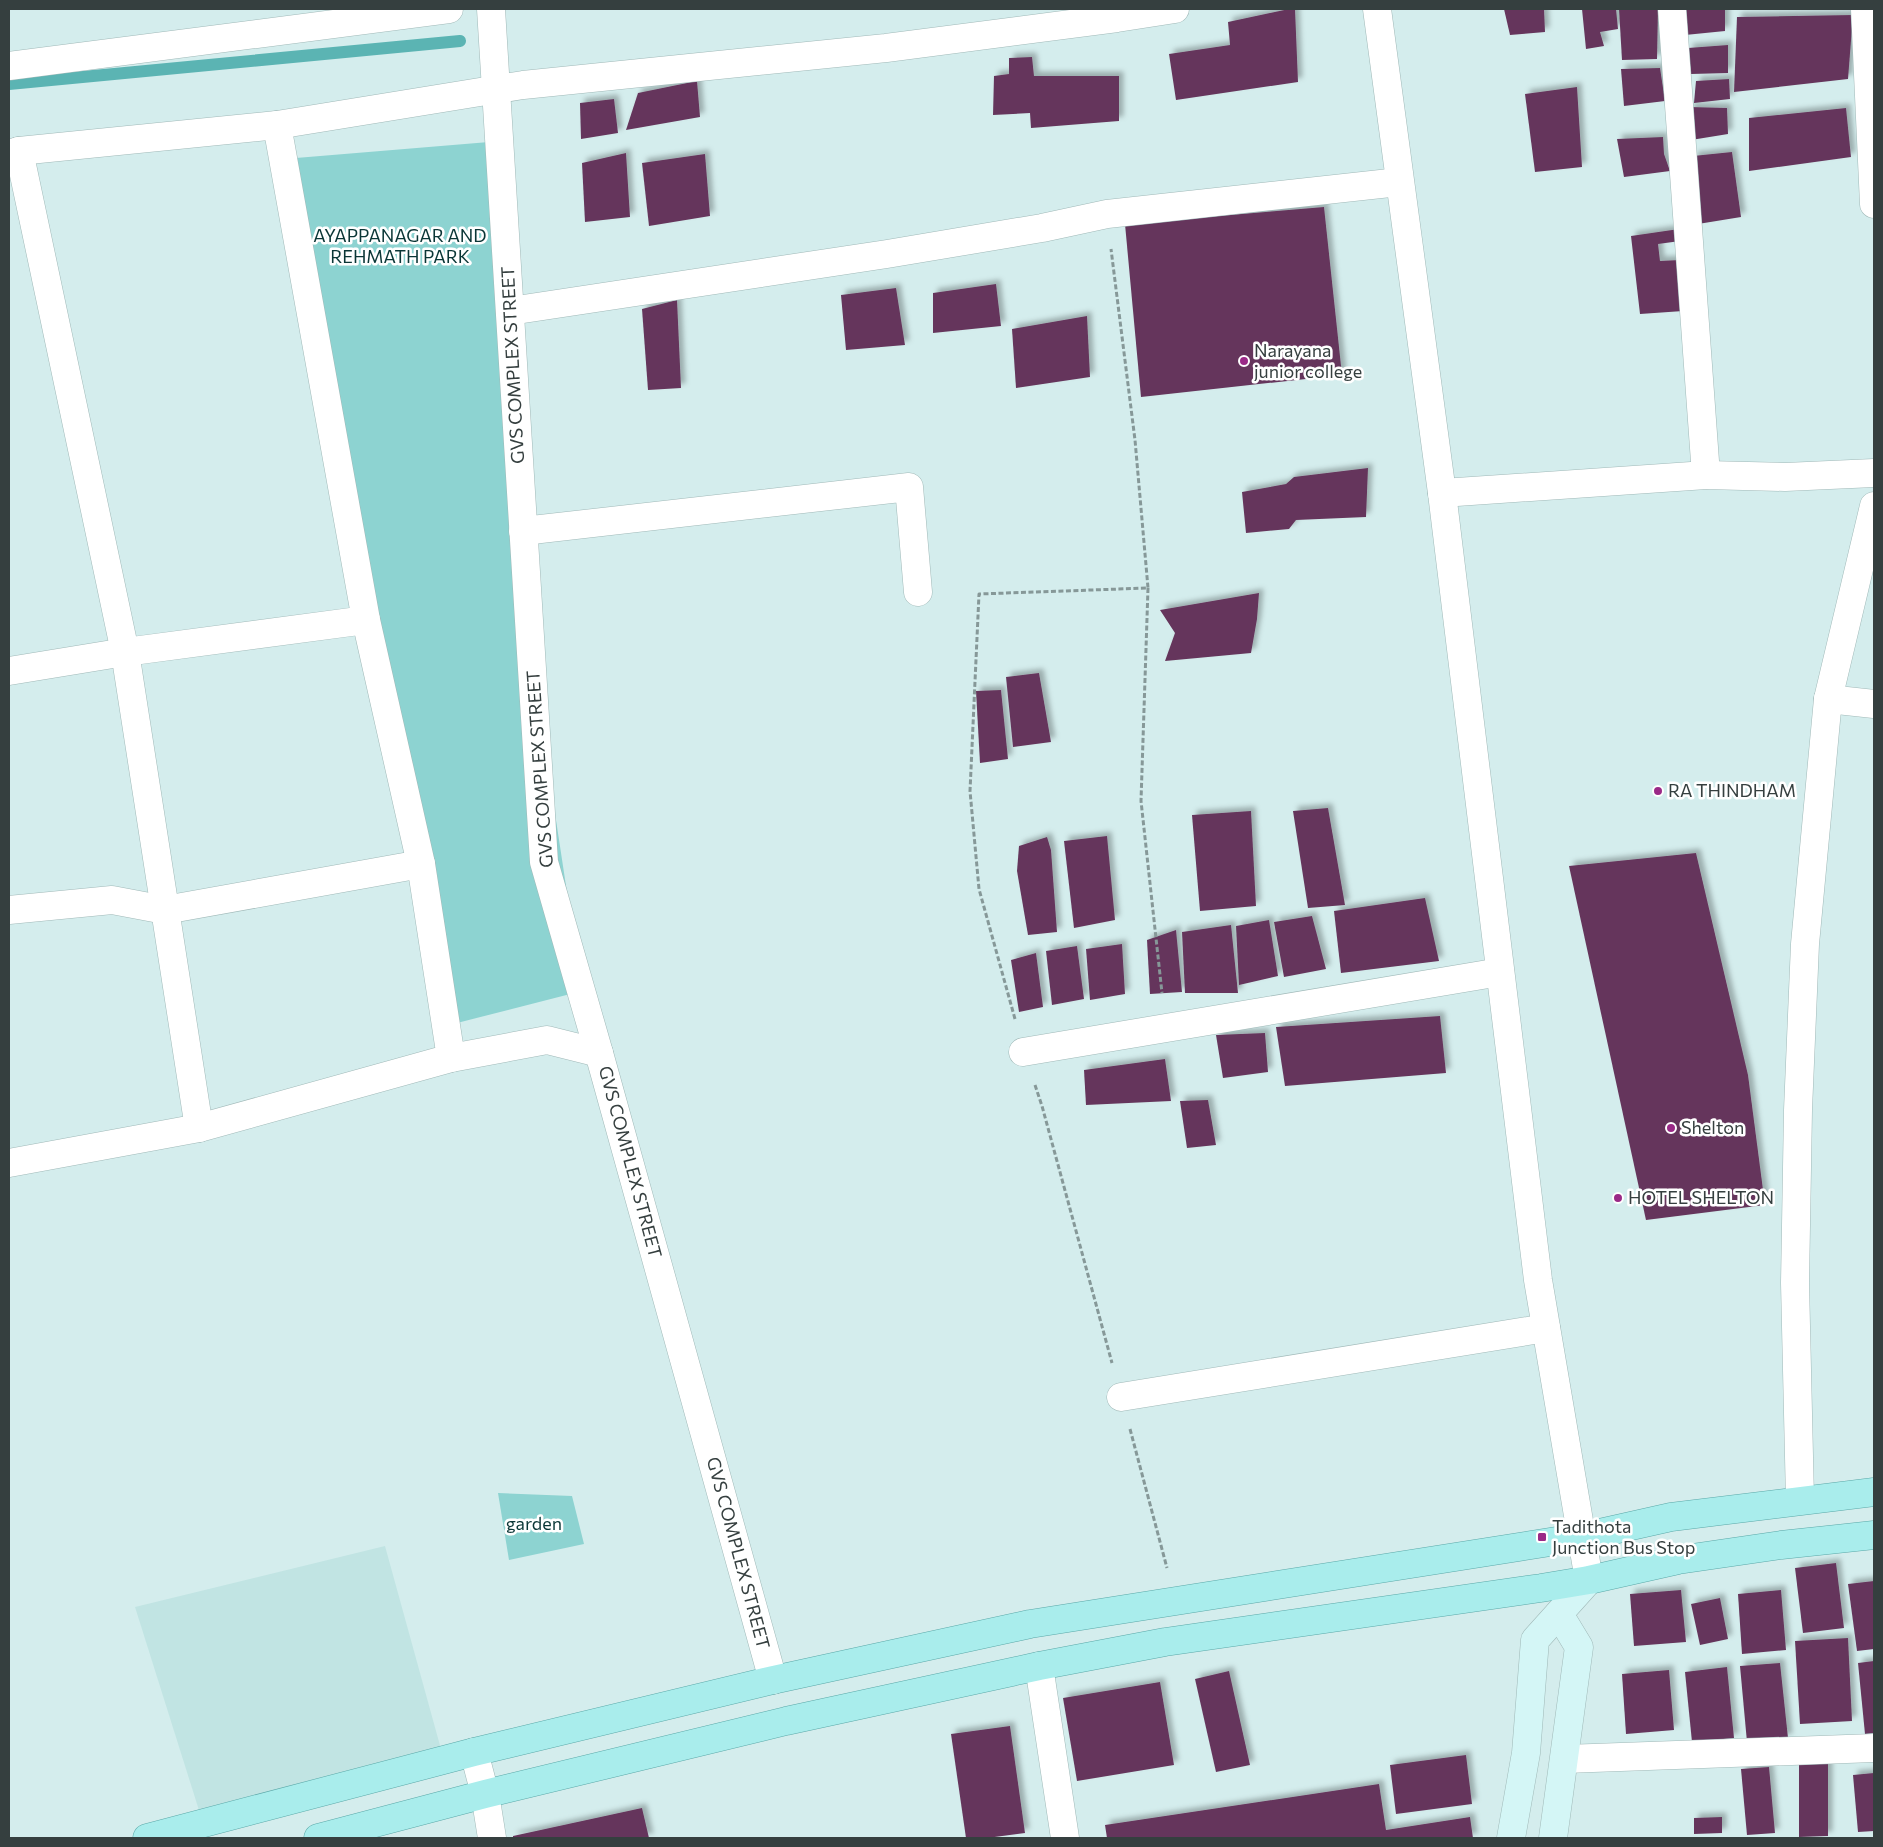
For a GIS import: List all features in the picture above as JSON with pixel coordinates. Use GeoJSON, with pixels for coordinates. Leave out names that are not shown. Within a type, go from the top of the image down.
{"type":"FeatureCollection","features":[{"type":"Feature","properties":{"kind":"main road"},"geometry":{"type":"LineString","coordinates":[[147,1838],[474,1752],[773,1680],[1030,1624],[1582,1537],[1672,1517],[1874,1492]]}},
{"type":"Feature","properties":{"kind":"main road"},"geometry":{"type":"LineString","coordinates":[[318,1838],[485,1794],[786,1721],[1039,1666],[1165,1642],[1541,1588],[1589,1580],[1688,1558],[1874,1535]]}},
{"type":"Feature","properties":{"kind":"main road"},"geometry":{"type":"LineString","coordinates":[[1511,1838],[1526,1754],[1535,1640],[1589,1580]]}},
{"type":"Feature","properties":{"kind":"main road"},"geometry":{"type":"LineString","coordinates":[[1552,1838],[1580,1647],[1559,1614]]}},
{"type":"Feature","properties":{"kind":"street"},"geometry":{"type":"LineString","coordinates":[[9,66],[449,9]]}},
{"type":"Feature","properties":{"kind":"street","name":"GVS COMPLEX STREET"},"geometry":{"type":"LineString","coordinates":[[491,9],[544,862],[600,1052],[773,1680]]}},
{"type":"Feature","properties":{"kind":"street"},"geometry":{"type":"LineString","coordinates":[[198,1128],[125,652],[14,152],[277,125],[496,89],[886,48],[1175,9]]}},
{"type":"Feature","properties":{"kind":"street"},"geometry":{"type":"LineString","coordinates":[[1377,9],[1442,493],[1538,1280],[1589,1580]]}},
{"type":"Feature","properties":{"kind":"street"},"geometry":{"type":"LineString","coordinates":[[1672,9],[1706,475]]}},
{"type":"Feature","properties":{"kind":"street"},"geometry":{"type":"LineString","coordinates":[[1865,9],[1871,69],[1874,204]]}},
{"type":"Feature","properties":{"kind":"street"},"geometry":{"type":"LineString","coordinates":[[277,125],[366,620],[421,864],[451,1058]]}},
{"type":"Feature","properties":{"kind":"street"},"geometry":{"type":"LineString","coordinates":[[510,311],[896,252],[1042,228],[1107,214],[1399,182]]}},
{"type":"Feature","properties":{"kind":"street"},"geometry":{"type":"LineString","coordinates":[[1442,493],[1706,475],[1785,477],[1874,473]]}},
{"type":"Feature","properties":{"kind":"street"},"geometry":{"type":"LineString","coordinates":[[523,531],[909,487],[918,592]]}},
{"type":"Feature","properties":{"kind":"street"},"geometry":{"type":"LineString","coordinates":[[1800,1500],[1795,1283],[1798,1110],[1805,944],[1828,699],[1874,506]]}},
{"type":"Feature","properties":{"kind":"street"},"geometry":{"type":"LineString","coordinates":[[9,671],[125,652],[366,620]]}},
{"type":"Feature","properties":{"kind":"street"},"geometry":{"type":"LineString","coordinates":[[1828,699],[1874,704]]}},
{"type":"Feature","properties":{"kind":"street"},"geometry":{"type":"LineString","coordinates":[[9,910],[112,900],[165,910],[421,864]]}},
{"type":"Feature","properties":{"kind":"street"},"geometry":{"type":"LineString","coordinates":[[1024,1052],[1500,972]]}},
{"type":"Feature","properties":{"kind":"street"},"geometry":{"type":"LineString","coordinates":[[9,1163],[198,1128],[451,1058],[547,1040],[600,1052]]}},
{"type":"Feature","properties":{"kind":"street"},"geometry":{"type":"LineString","coordinates":[[1121,1397],[1546,1328]]}},
{"type":"Feature","properties":{"kind":"street"},"geometry":{"type":"LineString","coordinates":[[1039,1666],[1064,1838]]}},
{"type":"Feature","properties":{"kind":"street"},"geometry":{"type":"LineString","coordinates":[[1565,1759],[1874,1748]]}},
{"type":"Feature","properties":{"kind":"street"},"geometry":{"type":"LineString","coordinates":[[474,1752],[485,1794],[492,1838]]}},
{"type":"Feature","properties":{"kind":"path"},"geometry":{"type":"LineString","coordinates":[[1107,214],[1136,440],[1148,588],[1141,802],[1166,1028]]}},
{"type":"Feature","properties":{"kind":"path"},"geometry":{"type":"LineString","coordinates":[[1148,588],[979,594],[970,791],[978,879],[982,898],[1024,1052],[1042,1106],[1176,1600]]}},
{"type":"Feature","properties":{"kind":"shaded area"},"geometry":{"type":"Polygon","coordinates":[[[385,1546],[444,1760],[203,1823],[135,1607],[385,1546]]]}},
{"type":"Feature","properties":{"kind":"green space","name":"AYAPPANAGAR AND REHMATH PARK"},"geometry":{"type":"Polygon","coordinates":[[[489,142],[530,649],[582,991],[457,1023],[284,159],[489,142]]]}},
{"type":"Feature","properties":{"kind":"green space","name":"garden"},"geometry":{"type":"Polygon","coordinates":[[[498,1493],[572,1496],[584,1544],[509,1560],[498,1493]]]}},
{"type":"Feature","properties":{"kind":"building"},"geometry":{"type":"Polygon","coordinates":[[[1295,9],[1298,82],[1176,100],[1169,54],[1230,45],[1228,22],[1295,9]]]}},
{"type":"Feature","properties":{"kind":"building"},"geometry":{"type":"Polygon","coordinates":[[[1504,9],[1544,9],[1545,32],[1510,35],[1504,9]]]}},
{"type":"Feature","properties":{"kind":"building"},"geometry":{"type":"Polygon","coordinates":[[[1582,9],[1616,9],[1618,29],[1600,32],[1604,46],[1586,49],[1582,9]]]}},
{"type":"Feature","properties":{"kind":"building"},"geometry":{"type":"Polygon","coordinates":[[[1619,9],[1658,9],[1657,59],[1622,60],[1619,9]]]}},
{"type":"Feature","properties":{"kind":"building"},"geometry":{"type":"Polygon","coordinates":[[[1683,9],[1725,9],[1725,31],[1685,35],[1683,9]]]}},
{"type":"Feature","properties":{"kind":"building"},"geometry":{"type":"Polygon","coordinates":[[[1853,15],[1848,79],[1734,92],[1737,17],[1853,15]]]}},
{"type":"Feature","properties":{"kind":"building"},"geometry":{"type":"Polygon","coordinates":[[[1728,45],[1728,73],[1691,74],[1688,48],[1728,45]]]}},
{"type":"Feature","properties":{"kind":"building"},"geometry":{"type":"Polygon","coordinates":[[[1032,57],[1034,76],[1119,76],[1119,121],[1031,128],[1030,113],[993,115],[994,76],[1009,74],[1009,58],[1032,57]]]}},
{"type":"Feature","properties":{"kind":"building"},"geometry":{"type":"Polygon","coordinates":[[[1660,68],[1665,101],[1624,106],[1621,69],[1660,68]]]}},
{"type":"Feature","properties":{"kind":"building"},"geometry":{"type":"Polygon","coordinates":[[[1729,79],[1730,99],[1694,103],[1696,81],[1729,79]]]}},
{"type":"Feature","properties":{"kind":"building"},"geometry":{"type":"Polygon","coordinates":[[[697,81],[700,117],[626,130],[638,93],[697,81]]]}},
{"type":"Feature","properties":{"kind":"building"},"geometry":{"type":"Polygon","coordinates":[[[1577,87],[1582,167],[1535,172],[1525,94],[1577,87]]]}},
{"type":"Feature","properties":{"kind":"building"},"geometry":{"type":"Polygon","coordinates":[[[614,99],[618,133],[581,139],[580,103],[614,99]]]}},
{"type":"Feature","properties":{"kind":"building"},"geometry":{"type":"Polygon","coordinates":[[[1689,107],[1727,108],[1728,134],[1691,140],[1689,107]]]}},
{"type":"Feature","properties":{"kind":"building"},"geometry":{"type":"Polygon","coordinates":[[[1846,108],[1851,157],[1749,171],[1749,118],[1846,108]]]}},
{"type":"Feature","properties":{"kind":"building"},"geometry":{"type":"Polygon","coordinates":[[[1663,137],[1664,154],[1670,171],[1624,177],[1617,139],[1663,137]]]}},
{"type":"Feature","properties":{"kind":"building"},"geometry":{"type":"Polygon","coordinates":[[[1732,152],[1741,217],[1698,224],[1693,156],[1732,152]]]}},
{"type":"Feature","properties":{"kind":"building"},"geometry":{"type":"Polygon","coordinates":[[[626,153],[630,217],[585,222],[582,163],[626,153]]]}},
{"type":"Feature","properties":{"kind":"building"},"geometry":{"type":"Polygon","coordinates":[[[705,154],[710,216],[649,226],[642,163],[705,154]]]}},
{"type":"Feature","properties":{"kind":"building"},"geometry":{"type":"Polygon","coordinates":[[[1324,207],[1342,375],[1141,397],[1125,224],[1324,207]]]}},
{"type":"Feature","properties":{"kind":"building"},"geometry":{"type":"Polygon","coordinates":[[[1679,229],[1680,241],[1658,244],[1660,261],[1680,260],[1683,311],[1640,314],[1631,236],[1679,229]]]}},
{"type":"Feature","properties":{"kind":"building"},"geometry":{"type":"Polygon","coordinates":[[[996,284],[1001,326],[933,333],[933,293],[996,284]]]}},
{"type":"Feature","properties":{"kind":"building"},"geometry":{"type":"Polygon","coordinates":[[[896,288],[905,345],[846,350],[841,295],[896,288]]]}},
{"type":"Feature","properties":{"kind":"building"},"geometry":{"type":"Polygon","coordinates":[[[677,300],[681,388],[648,390],[642,309],[677,300]]]}},
{"type":"Feature","properties":{"kind":"building"},"geometry":{"type":"Polygon","coordinates":[[[1087,316],[1090,377],[1016,388],[1012,329],[1087,316]]]}},
{"type":"Feature","properties":{"kind":"building"},"geometry":{"type":"Polygon","coordinates":[[[1368,468],[1366,517],[1296,520],[1289,529],[1246,533],[1242,492],[1286,484],[1294,477],[1368,468]]]}},
{"type":"Feature","properties":{"kind":"building"},"geometry":{"type":"Polygon","coordinates":[[[1259,593],[1251,653],[1165,661],[1175,633],[1160,610],[1259,593]]]}},
{"type":"Feature","properties":{"kind":"building"},"geometry":{"type":"Polygon","coordinates":[[[1039,673],[1051,742],[1013,747],[1006,677],[1039,673]]]}},
{"type":"Feature","properties":{"kind":"building"},"geometry":{"type":"Polygon","coordinates":[[[1001,690],[1008,759],[980,763],[976,691],[1001,690]]]}},
{"type":"Feature","properties":{"kind":"building"},"geometry":{"type":"Polygon","coordinates":[[[1328,808],[1345,905],[1308,908],[1293,811],[1328,808]]]}},
{"type":"Feature","properties":{"kind":"building"},"geometry":{"type":"Polygon","coordinates":[[[1251,811],[1256,906],[1200,911],[1192,815],[1251,811]]]}},
{"type":"Feature","properties":{"kind":"building"},"geometry":{"type":"Polygon","coordinates":[[[1107,836],[1115,920],[1074,928],[1064,841],[1107,836]]]}},
{"type":"Feature","properties":{"kind":"building"},"geometry":{"type":"Polygon","coordinates":[[[1047,837],[1051,850],[1057,932],[1028,935],[1017,871],[1019,846],[1047,837]]]}},
{"type":"Feature","properties":{"kind":"building"},"geometry":{"type":"Polygon","coordinates":[[[1696,853],[1748,1075],[1765,1205],[1646,1220],[1569,866],[1696,853]]]}},
{"type":"Feature","properties":{"kind":"building"},"geometry":{"type":"Polygon","coordinates":[[[1425,898],[1439,961],[1341,973],[1334,911],[1425,898]]]}},
{"type":"Feature","properties":{"kind":"building"},"geometry":{"type":"Polygon","coordinates":[[[1312,916],[1326,969],[1284,977],[1274,922],[1312,916]]]}},
{"type":"Feature","properties":{"kind":"building"},"geometry":{"type":"Polygon","coordinates":[[[1269,920],[1278,976],[1239,985],[1236,926],[1269,920]]]}},
{"type":"Feature","properties":{"kind":"building"},"geometry":{"type":"Polygon","coordinates":[[[1231,925],[1238,993],[1185,993],[1182,932],[1231,925]]]}},
{"type":"Feature","properties":{"kind":"building"},"geometry":{"type":"Polygon","coordinates":[[[1176,930],[1182,992],[1150,994],[1147,940],[1176,930]]]}},
{"type":"Feature","properties":{"kind":"building"},"geometry":{"type":"Polygon","coordinates":[[[1122,944],[1125,994],[1090,1000],[1086,949],[1122,944]]]}},
{"type":"Feature","properties":{"kind":"building"},"geometry":{"type":"Polygon","coordinates":[[[1077,946],[1084,999],[1052,1005],[1046,951],[1077,946]]]}},
{"type":"Feature","properties":{"kind":"building"},"geometry":{"type":"Polygon","coordinates":[[[1036,953],[1043,1007],[1019,1012],[1011,960],[1036,953]]]}},
{"type":"Feature","properties":{"kind":"building"},"geometry":{"type":"Polygon","coordinates":[[[1440,1016],[1446,1073],[1285,1086],[1276,1027],[1440,1016]]]}},
{"type":"Feature","properties":{"kind":"building"},"geometry":{"type":"Polygon","coordinates":[[[1265,1033],[1268,1072],[1223,1078],[1216,1035],[1265,1033]]]}},
{"type":"Feature","properties":{"kind":"building"},"geometry":{"type":"Polygon","coordinates":[[[1165,1059],[1171,1101],[1086,1105],[1084,1070],[1165,1059]]]}},
{"type":"Feature","properties":{"kind":"building"},"geometry":{"type":"Polygon","coordinates":[[[1208,1100],[1216,1145],[1187,1148],[1180,1101],[1208,1100]]]}},
{"type":"Feature","properties":{"kind":"building"},"geometry":{"type":"Polygon","coordinates":[[[1836,1563],[1844,1628],[1803,1633],[1795,1568],[1836,1563]]]}},
{"type":"Feature","properties":{"kind":"building"},"geometry":{"type":"Polygon","coordinates":[[[1874,1581],[1874,1649],[1857,1651],[1848,1584],[1874,1581]]]}},
{"type":"Feature","properties":{"kind":"building"},"geometry":{"type":"Polygon","coordinates":[[[1681,1590],[1686,1642],[1634,1646],[1630,1594],[1681,1590]]]}},
{"type":"Feature","properties":{"kind":"building"},"geometry":{"type":"Polygon","coordinates":[[[1781,1590],[1786,1650],[1742,1654],[1738,1594],[1781,1590]]]}},
{"type":"Feature","properties":{"kind":"building"},"geometry":{"type":"Polygon","coordinates":[[[1720,1598],[1728,1639],[1700,1645],[1691,1604],[1720,1598]]]}},
{"type":"Feature","properties":{"kind":"building"},"geometry":{"type":"Polygon","coordinates":[[[1848,1638],[1852,1721],[1800,1724],[1795,1641],[1848,1638]]]}},
{"type":"Feature","properties":{"kind":"building"},"geometry":{"type":"Polygon","coordinates":[[[1874,1661],[1874,1733],[1865,1734],[1858,1663],[1874,1661]]]}},
{"type":"Feature","properties":{"kind":"building"},"geometry":{"type":"Polygon","coordinates":[[[1780,1663],[1788,1738],[1747,1742],[1740,1666],[1780,1663]]]}},
{"type":"Feature","properties":{"kind":"building"},"geometry":{"type":"Polygon","coordinates":[[[1727,1667],[1734,1738],[1692,1742],[1685,1672],[1727,1667]]]}},
{"type":"Feature","properties":{"kind":"building"},"geometry":{"type":"Polygon","coordinates":[[[1669,1670],[1674,1730],[1626,1734],[1622,1674],[1669,1670]]]}},
{"type":"Feature","properties":{"kind":"building"},"geometry":{"type":"Polygon","coordinates":[[[1229,1671],[1250,1765],[1216,1772],[1195,1679],[1229,1671]]]}},
{"type":"Feature","properties":{"kind":"building"},"geometry":{"type":"Polygon","coordinates":[[[1160,1682],[1174,1765],[1077,1781],[1063,1698],[1160,1682]]]}},
{"type":"Feature","properties":{"kind":"building"},"geometry":{"type":"Polygon","coordinates":[[[1010,1726],[1025,1833],[987,1838],[966,1838],[951,1734],[1010,1726]]]}},
{"type":"Feature","properties":{"kind":"building"},"geometry":{"type":"Polygon","coordinates":[[[1466,1755],[1472,1804],[1396,1814],[1390,1765],[1466,1755]]]}},
{"type":"Feature","properties":{"kind":"building"},"geometry":{"type":"Polygon","coordinates":[[[1799,1760],[1828,1760],[1828,1836],[1799,1837],[1799,1760]]]}},
{"type":"Feature","properties":{"kind":"building"},"geometry":{"type":"Polygon","coordinates":[[[1769,1767],[1775,1833],[1747,1835],[1741,1769],[1769,1767]]]}},
{"type":"Feature","properties":{"kind":"building"},"geometry":{"type":"Polygon","coordinates":[[[1874,1773],[1874,1831],[1858,1832],[1853,1775],[1874,1773]]]}},
{"type":"Feature","properties":{"kind":"building"},"geometry":{"type":"Polygon","coordinates":[[[1379,1784],[1386,1830],[1470,1817],[1473,1838],[1107,1838],[1105,1825],[1379,1784]]]}},
{"type":"Feature","properties":{"kind":"building"},"geometry":{"type":"Polygon","coordinates":[[[642,1808],[649,1838],[513,1838],[513,1836],[642,1808]]]}},
{"type":"Feature","properties":{"kind":"building"},"geometry":{"type":"Polygon","coordinates":[[[1722,1817],[1722,1833],[1694,1834],[1694,1818],[1722,1817]]]}},
{"type":"Feature","properties":{"kind":"waterway"},"geometry":{"type":"LineString","coordinates":[[9,84],[460,41]]}},
{"type":"Feature","properties":{"kind":"place","name":"Narayana junior college"},"geometry":{"type":"Point","coordinates":[1244,361]}},
{"type":"Feature","properties":{"kind":"place","name":"RA THINDHAM"},"geometry":{"type":"Point","coordinates":[1658,791]}},
{"type":"Feature","properties":{"kind":"place","name":"Shelton"},"geometry":{"type":"Point","coordinates":[1671,1128]}},
{"type":"Feature","properties":{"kind":"place","name":"HOTEL SHELTON"},"geometry":{"type":"Point","coordinates":[1618,1198]}},
{"type":"Feature","properties":{"kind":"place","name":"Tadithota Junction Bus Stop"},"geometry":{"type":"Point","coordinates":[1542,1537]}}]}
